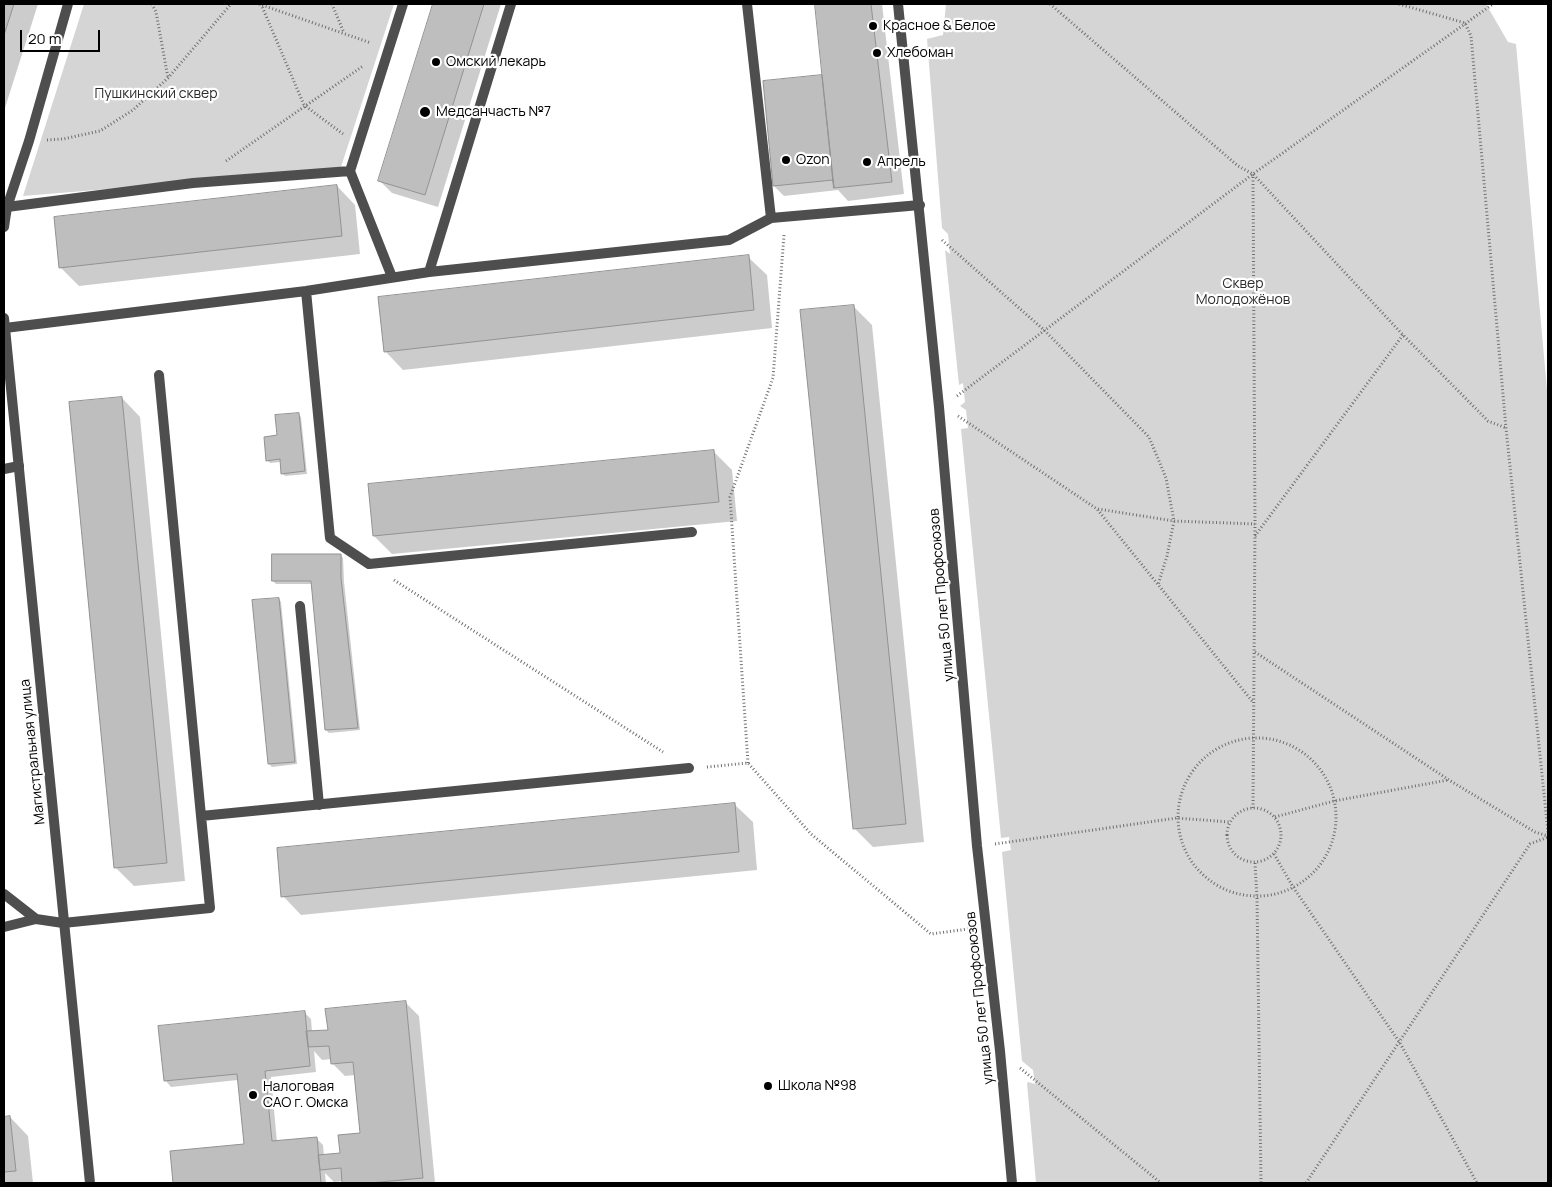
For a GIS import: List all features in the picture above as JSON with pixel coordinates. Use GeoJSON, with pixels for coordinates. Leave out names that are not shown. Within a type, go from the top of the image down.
{"type":"FeatureCollection","features":[{"type":"Feature","properties":{"kind":"street"},"geometry":{"type":"LineString","coordinates":[[4,227],[7,208],[29,141],[68,4]]}},
{"type":"Feature","properties":{"kind":"street"},"geometry":{"type":"LineString","coordinates":[[392,276],[350,171],[403,4]]}},
{"type":"Feature","properties":{"kind":"street"},"geometry":{"type":"LineString","coordinates":[[430,272],[511,4]]}},
{"type":"Feature","properties":{"kind":"street"},"geometry":{"type":"LineString","coordinates":[[747,4],[771,218]]}},
{"type":"Feature","properties":{"kind":"street","name":"улица 50 лет Профсоюзов"},"geometry":{"type":"LineString","coordinates":[[898,4],[920,205],[977,846],[1000,1051],[1012,1183]]}},
{"type":"Feature","properties":{"kind":"street"},"geometry":{"type":"LineString","coordinates":[[7,208],[193,184],[350,171]]}},
{"type":"Feature","properties":{"kind":"street"},"geometry":{"type":"LineString","coordinates":[[4,323],[306,291],[392,276],[729,240],[771,218],[920,205]]}},
{"type":"Feature","properties":{"kind":"street"},"geometry":{"type":"LineString","coordinates":[[306,291],[330,538],[369,564],[692,532]]}},
{"type":"Feature","properties":{"kind":"street","name":"Магистральная улица"},"geometry":{"type":"LineString","coordinates":[[4,323],[90,1183]]}},
{"type":"Feature","properties":{"kind":"street"},"geometry":{"type":"LineString","coordinates":[[4,927],[36,919],[63,922],[210,908],[159,375]]}},
{"type":"Feature","properties":{"kind":"street"},"geometry":{"type":"LineString","coordinates":[[4,469],[19,466]]}},
{"type":"Feature","properties":{"kind":"street"},"geometry":{"type":"LineString","coordinates":[[300,606],[319,805]]}},
{"type":"Feature","properties":{"kind":"street"},"geometry":{"type":"LineString","coordinates":[[202,816],[689,768]]}},
{"type":"Feature","properties":{"kind":"street"},"geometry":{"type":"LineString","coordinates":[[4,894],[36,919]]}},
{"type":"Feature","properties":{"kind":"path"},"geometry":{"type":"LineString","coordinates":[[152,4],[156,12],[168,78]]}},
{"type":"Feature","properties":{"kind":"path"},"geometry":{"type":"LineString","coordinates":[[29,141],[63,139],[100,131],[132,110],[168,78],[231,4]]}},
{"type":"Feature","properties":{"kind":"path"},"geometry":{"type":"LineString","coordinates":[[261,4],[379,46]]}},
{"type":"Feature","properties":{"kind":"path"},"geometry":{"type":"LineString","coordinates":[[261,4],[304,105],[358,145]]}},
{"type":"Feature","properties":{"kind":"path"},"geometry":{"type":"LineString","coordinates":[[332,4],[344,34]]}},
{"type":"Feature","properties":{"kind":"path"},"geometry":{"type":"LineString","coordinates":[[1050,4],[1238,166],[1253,174],[1403,335],[1488,421],[1506,428]]}},
{"type":"Feature","properties":{"kind":"path"},"geometry":{"type":"LineString","coordinates":[[1399,4],[1465,23],[1472,36],[1506,428],[1548,832]]}},
{"type":"Feature","properties":{"kind":"path"},"geometry":{"type":"LineString","coordinates":[[954,398],[1253,174],[1493,4]]}},
{"type":"Feature","properties":{"kind":"path"},"geometry":{"type":"LineString","coordinates":[[225,161],[365,64]]}},
{"type":"Feature","properties":{"kind":"path"},"geometry":{"type":"LineString","coordinates":[[1253,174],[1255,524],[1253,808]]}},
{"type":"Feature","properties":{"kind":"path"},"geometry":{"type":"LineString","coordinates":[[748,763],[730,497],[773,378],[785,216]]}},
{"type":"Feature","properties":{"kind":"path"},"geometry":{"type":"LineString","coordinates":[[921,221],[1044,330],[1149,437],[1166,478],[1174,521],[1167,556],[1158,585]]}},
{"type":"Feature","properties":{"kind":"path"},"geometry":{"type":"LineString","coordinates":[[1254,538],[1403,335]]}},
{"type":"Feature","properties":{"kind":"path"},"geometry":{"type":"LineString","coordinates":[[956,414],[1097,509],[1253,701]]}},
{"type":"Feature","properties":{"kind":"path"},"geometry":{"type":"LineString","coordinates":[[1097,509],[1174,521],[1255,524]]}},
{"type":"Feature","properties":{"kind":"path"},"geometry":{"type":"LineString","coordinates":[[1254,652],[1449,780],[1535,832],[1548,836]]}},
{"type":"Feature","properties":{"kind":"path"},"geometry":{"type":"LineString","coordinates":[[1253,737],[1275,739],[1296,747],[1314,761],[1327,779],[1334,801],[1335,826],[1322,861],[1314,872],[1293,887],[1268,897],[1257,898],[1232,894],[1210,883],[1193,864],[1182,844],[1178,830],[1177,818],[1182,797],[1191,774],[1207,755],[1228,742],[1253,737]]}},
{"type":"Feature","properties":{"kind":"path"},"geometry":{"type":"LineString","coordinates":[[1275,817],[1334,801],[1449,780]]}},
{"type":"Feature","properties":{"kind":"path"},"geometry":{"type":"LineString","coordinates":[[1253,808],[1261,808],[1275,817],[1280,826],[1282,836],[1280,846],[1274,854],[1266,861],[1255,863],[1244,862],[1235,856],[1228,847],[1226,836],[1229,822],[1242,810],[1253,808]]}},
{"type":"Feature","properties":{"kind":"path"},"geometry":{"type":"LineString","coordinates":[[977,846],[1177,818],[1229,822]]}},
{"type":"Feature","properties":{"kind":"path"},"geometry":{"type":"LineString","coordinates":[[1306,1183],[1530,844],[1548,836]]}},
{"type":"Feature","properties":{"kind":"path"},"geometry":{"type":"LineString","coordinates":[[1274,854],[1293,887],[1400,1043],[1477,1183]]}},
{"type":"Feature","properties":{"kind":"path"},"geometry":{"type":"LineString","coordinates":[[1255,863],[1261,1183]]}},
{"type":"Feature","properties":{"kind":"path"},"geometry":{"type":"LineString","coordinates":[[1000,1051],[1161,1183]]}},
{"type":"Feature","properties":{"kind":"green space","name":"Пушкинский сквер"},"geometry":{"type":"Polygon","coordinates":[[[84,4],[394,4],[340,170],[23,196],[84,4]]]}},
{"type":"Feature","properties":{"kind":"green space","name":"Сквер Молодожёнов"},"geometry":{"type":"Polygon","coordinates":[[[946,4],[1486,4],[1508,42],[1516,44],[1548,401],[1548,1183],[1036,1183],[1027,1083],[1035,1084],[1033,1070],[1022,1061],[1002,852],[1011,850],[1009,837],[1001,838],[961,429],[968,428],[966,410],[960,406],[965,402],[963,383],[959,385],[945,250],[950,254],[948,234],[942,228],[927,39],[943,35],[946,4]]]}},
{"type":"Feature","properties":{"kind":"building"},"geometry":{"type":"Polygon","coordinates":[[[4,4],[14,4],[4,35],[4,4]]]}},
{"type":"Feature","properties":{"kind":"building","name":"Медсанчасть №7"},"geometry":{"type":"Polygon","coordinates":[[[433,4],[484,4],[425,195],[378,181],[433,4]]]}},
{"type":"Feature","properties":{"kind":"building"},"geometry":{"type":"Polygon","coordinates":[[[815,4],[871,4],[892,182],[834,188],[815,4]]]}},
{"type":"Feature","properties":{"kind":"building"},"geometry":{"type":"Polygon","coordinates":[[[822,75],[834,188],[833,180],[773,186],[763,81],[822,75]]]}},
{"type":"Feature","properties":{"kind":"building"},"geometry":{"type":"Polygon","coordinates":[[[337,185],[342,236],[59,268],[54,217],[337,185]]]}},
{"type":"Feature","properties":{"kind":"building"},"geometry":{"type":"Polygon","coordinates":[[[749,255],[754,310],[384,352],[378,297],[749,255]]]}},
{"type":"Feature","properties":{"kind":"building"},"geometry":{"type":"Polygon","coordinates":[[[854,305],[906,824],[853,829],[800,310],[854,305]]]}},
{"type":"Feature","properties":{"kind":"building"},"geometry":{"type":"Polygon","coordinates":[[[122,397],[167,863],[114,868],[69,402],[122,397]]]}},
{"type":"Feature","properties":{"kind":"building"},"geometry":{"type":"Polygon","coordinates":[[[299,413],[305,471],[281,474],[280,459],[266,461],[264,437],[277,435],[275,415],[299,413]]]}},
{"type":"Feature","properties":{"kind":"building"},"geometry":{"type":"Polygon","coordinates":[[[714,450],[719,502],[373,536],[368,484],[714,450]]]}},
{"type":"Feature","properties":{"kind":"building"},"geometry":{"type":"Polygon","coordinates":[[[272,554],[341,554],[341,578],[358,728],[325,730],[311,581],[272,581],[272,554]]]}},
{"type":"Feature","properties":{"kind":"building"},"geometry":{"type":"Polygon","coordinates":[[[279,598],[295,762],[268,764],[252,600],[279,598]]]}},
{"type":"Feature","properties":{"kind":"building"},"geometry":{"type":"Polygon","coordinates":[[[735,803],[739,852],[281,897],[277,848],[735,803]]]}},
{"type":"Feature","properties":{"kind":"building"},"geometry":{"type":"Polygon","coordinates":[[[406,1001],[423,1178],[370,1183],[342,1183],[341,1168],[320,1170],[318,1155],[340,1153],[338,1135],[360,1133],[353,1062],[331,1064],[329,1046],[308,1047],[306,1031],[328,1030],[325,1009],[406,1001]]]}},
{"type":"Feature","properties":{"kind":"building","name":"Налоговая САО г. Омска"},"geometry":{"type":"Polygon","coordinates":[[[305,1011],[310,1066],[265,1071],[272,1141],[317,1137],[321,1183],[173,1183],[170,1151],[244,1144],[237,1074],[164,1081],[158,1026],[305,1011]]]}},
{"type":"Feature","properties":{"kind":"building"},"geometry":{"type":"Polygon","coordinates":[[[10,1116],[16,1171],[4,1172],[4,1117],[10,1116]]]}},
{"type":"Feature","properties":{"kind":"place","name":"Красное & Белое"},"geometry":{"type":"Point","coordinates":[873,26]}},
{"type":"Feature","properties":{"kind":"place","name":"Хлебоман"},"geometry":{"type":"Point","coordinates":[877,53]}},
{"type":"Feature","properties":{"kind":"place","name":"Омский лекарь"},"geometry":{"type":"Point","coordinates":[436,62]}},
{"type":"Feature","properties":{"kind":"place","name":"Медсанчасть №7"},"geometry":{"type":"Point","coordinates":[425,112]}},
{"type":"Feature","properties":{"kind":"place","name":"Ozon"},"geometry":{"type":"Point","coordinates":[786,160]}},
{"type":"Feature","properties":{"kind":"place","name":"Апрель"},"geometry":{"type":"Point","coordinates":[867,162]}},
{"type":"Feature","properties":{"kind":"place","name":"Школа №98"},"geometry":{"type":"Point","coordinates":[768,1086]}},
{"type":"Feature","properties":{"kind":"place","name":"Налоговая САО г. Омска"},"geometry":{"type":"Point","coordinates":[253,1095]}}]}
